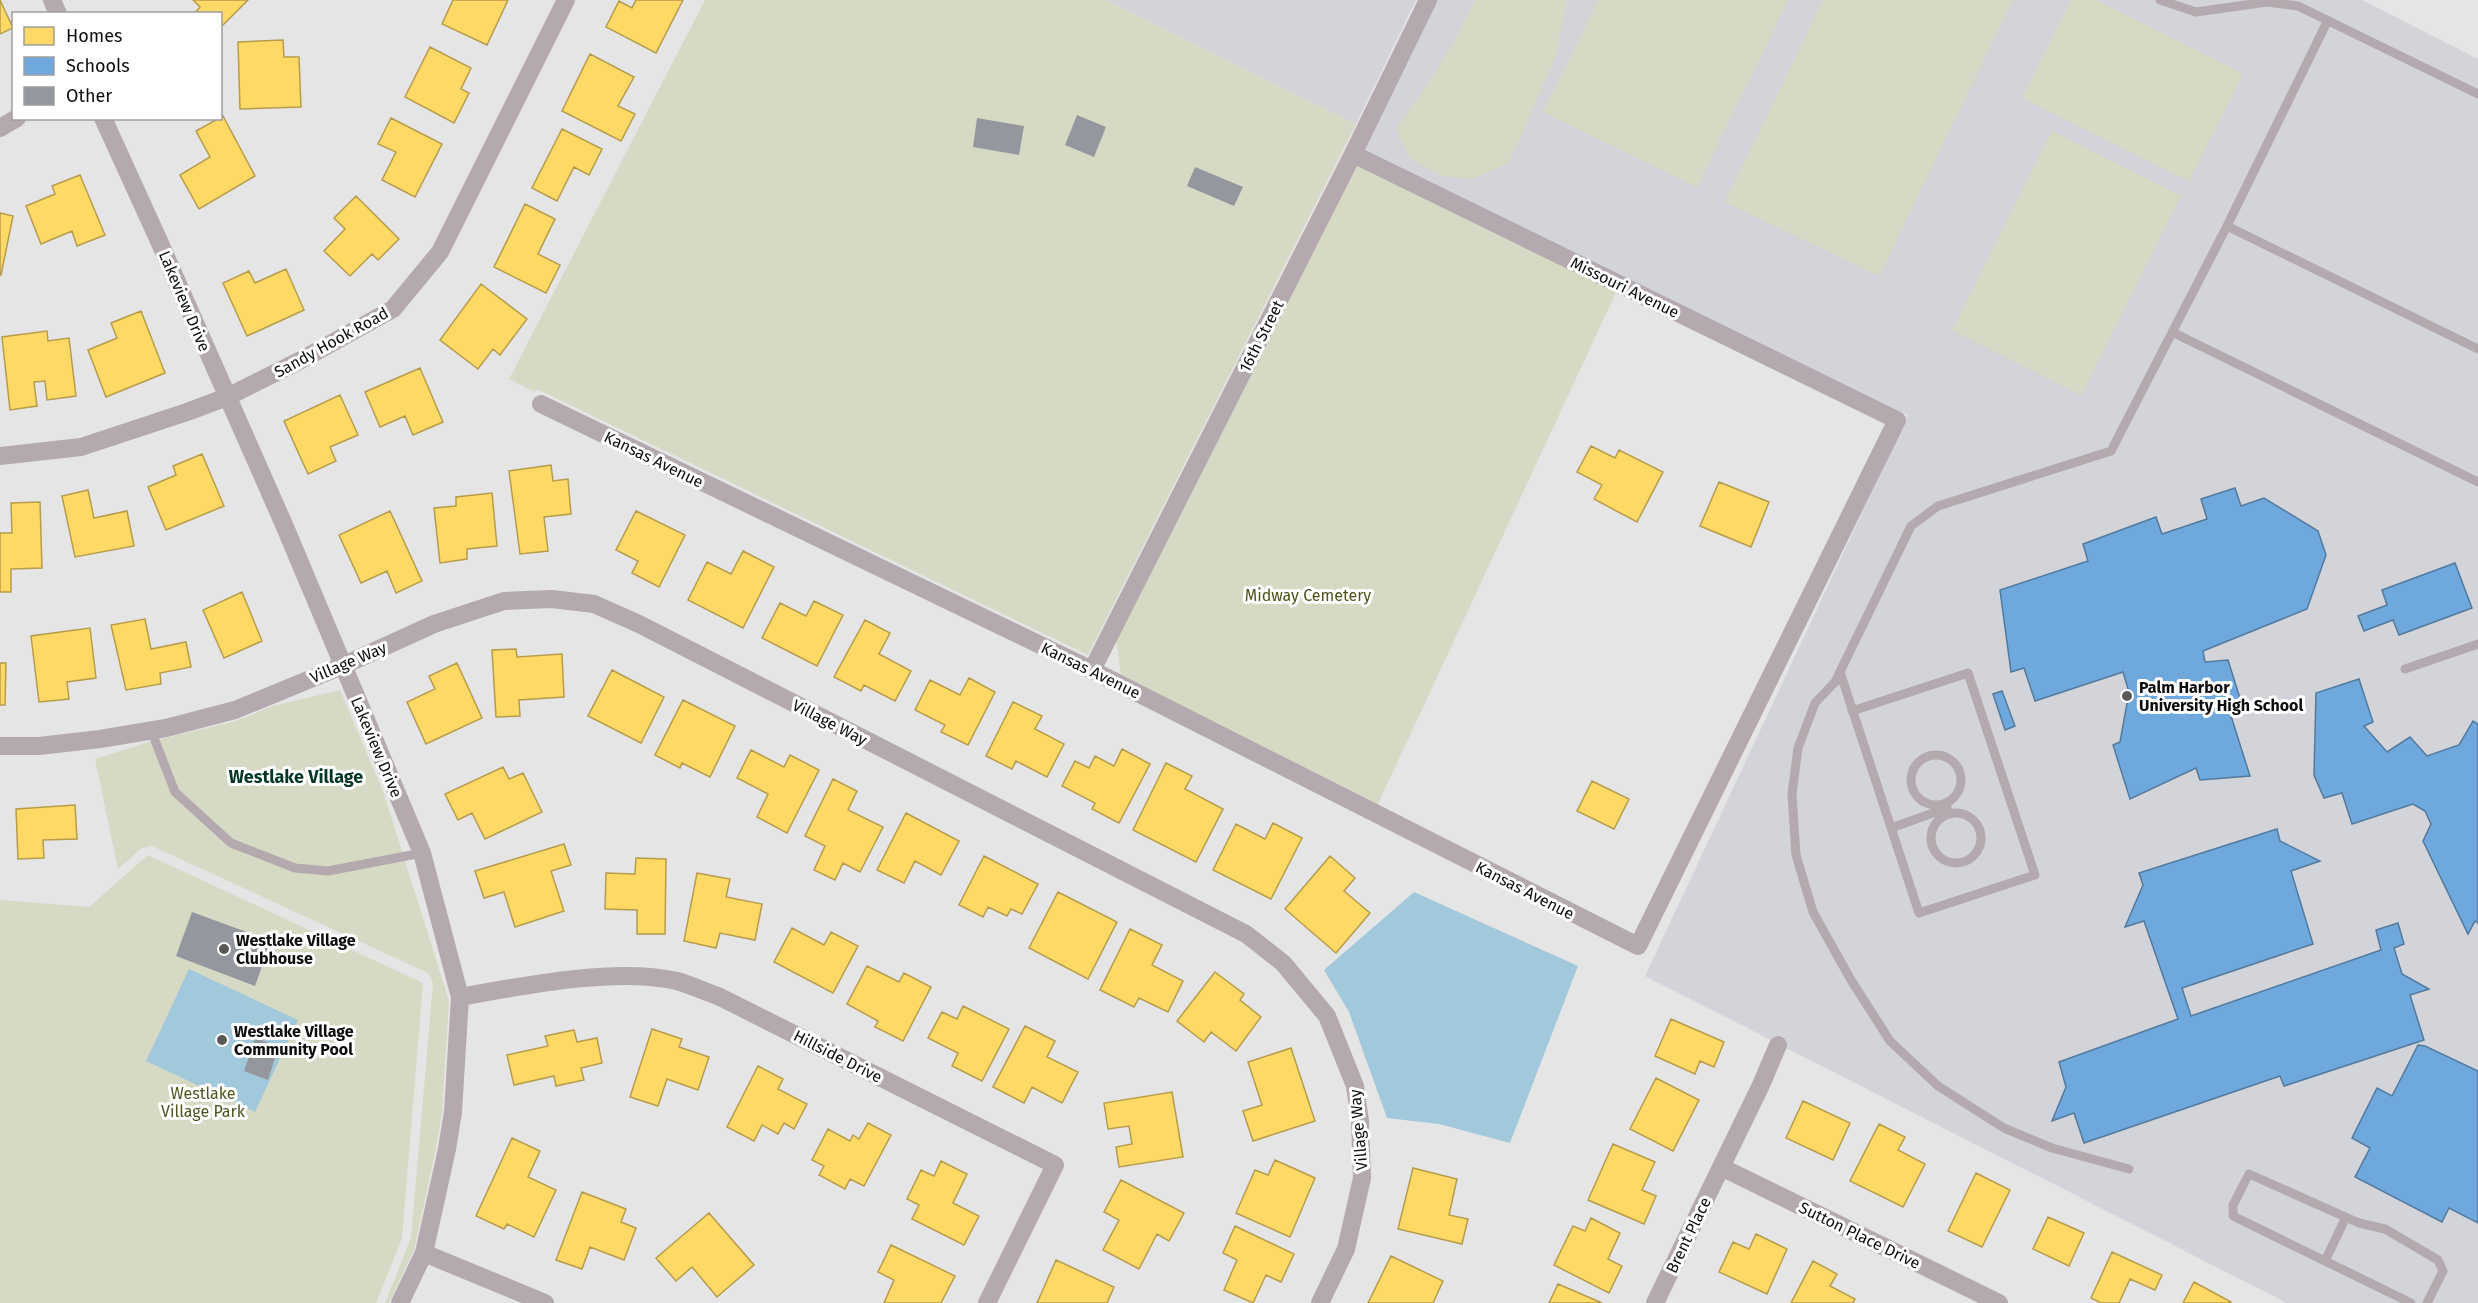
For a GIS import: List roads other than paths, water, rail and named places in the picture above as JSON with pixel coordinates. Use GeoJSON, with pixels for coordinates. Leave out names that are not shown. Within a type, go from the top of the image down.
{"type":"FeatureCollection","features":[{"type":"Feature","properties":{"kind":"street","name":"Sandy Hook Road"},"geometry":{"type":"LineString","coordinates":[[0,456],[81,447],[227,396],[303,359],[393,309],[440,252],[566,0]]}},
{"type":"Feature","properties":{"kind":"street","name":"16th Street"},"geometry":{"type":"LineString","coordinates":[[1092,670],[1353,154],[1428,0]]}},
{"type":"Feature","properties":{"kind":"street"},"geometry":{"type":"LineString","coordinates":[[0,128],[14,120]]}},
{"type":"Feature","properties":{"kind":"street","name":"Lakeview Drive"},"geometry":{"type":"LineString","coordinates":[[104,120],[285,527],[422,853],[460,998],[453,1112],[424,1253],[400,1303]]}},
{"type":"Feature","properties":{"kind":"street","name":"Missouri Avenue"},"geometry":{"type":"LineString","coordinates":[[1353,154],[1897,420],[1638,946]]}},
{"type":"Feature","properties":{"kind":"street","name":"Kansas Avenue"},"geometry":{"type":"LineString","coordinates":[[541,404],[1092,670],[1638,946]]}},
{"type":"Feature","properties":{"kind":"street","name":"Village Way"},"geometry":{"type":"LineString","coordinates":[[0,746],[39,746],[151,730],[235,710],[342,666],[434,624],[504,601],[552,599],[594,604],[639,624],[1246,934],[1283,963],[1327,1016],[1355,1086],[1360,1121],[1362,1178],[1346,1249],[1320,1303]]}},
{"type":"Feature","properties":{"kind":"street","name":"Hillside Drive"},"geometry":{"type":"LineString","coordinates":[[460,998],[513,988],[624,976],[676,981],[720,997],[1055,1165],[987,1303]]}},
{"type":"Feature","properties":{"kind":"street","name":"Brent Place"},"geometry":{"type":"LineString","coordinates":[[1655,1303],[1778,1045]]}},
{"type":"Feature","properties":{"kind":"street","name":"Sutton Place Drive"},"geometry":{"type":"LineString","coordinates":[[1721,1167],[1999,1303]]}},
{"type":"Feature","properties":{"kind":"street"},"geometry":{"type":"LineString","coordinates":[[424,1253],[545,1303]]}},
{"type":"Feature","properties":{"kind":"lane"},"geometry":{"type":"LineString","coordinates":[[2160,0],[2196,12],[2267,2],[2298,6],[2478,94]]}},
{"type":"Feature","properties":{"kind":"lane"},"geometry":{"type":"LineString","coordinates":[[2129,1168],[2052,1148],[2004,1128],[1938,1086],[1890,1041],[1851,980],[1813,912],[1796,855],[1792,794],[1798,748],[1815,703],[1835,682],[1911,526],[1938,506],[2111,451],[2227,226],[2328,20]]}},
{"type":"Feature","properties":{"kind":"lane"},"geometry":{"type":"LineString","coordinates":[[2227,226],[2478,349]]}},
{"type":"Feature","properties":{"kind":"lane"},"geometry":{"type":"LineString","coordinates":[[2172,332],[2478,482]]}},
{"type":"Feature","properties":{"kind":"lane"},"geometry":{"type":"LineString","coordinates":[[2405,669],[2478,644]]}},
{"type":"Feature","properties":{"kind":"lane"},"geometry":{"type":"LineString","coordinates":[[1839,672],[1919,913],[2035,875],[1968,673],[1852,711]]}},
{"type":"Feature","properties":{"kind":"lane"},"geometry":{"type":"LineString","coordinates":[[151,730],[175,792],[231,843],[295,868],[328,871],[422,853]]}},
{"type":"Feature","properties":{"kind":"lane"},"geometry":{"type":"LineString","coordinates":[[1947,809],[1935,824],[1931,840],[1938,855],[1952,863],[1960,863],[1975,855],[1979,848],[1981,831],[1971,818],[1964,814],[1947,809],[1924,803],[1913,791],[1911,775],[1915,767],[1927,757],[1944,756],[1957,766],[1961,774],[1960,790],[1947,809]]}},
{"type":"Feature","properties":{"kind":"lane"},"geometry":{"type":"LineString","coordinates":[[1891,828],[1947,809]]}},
{"type":"Feature","properties":{"kind":"lane"},"geometry":{"type":"LineString","coordinates":[[2411,1303],[2233,1216],[2233,1205],[2249,1174],[2346,1218],[2385,1229],[2438,1260],[2443,1271],[2427,1303]]}},
{"type":"Feature","properties":{"kind":"lane"},"geometry":{"type":"LineString","coordinates":[[2325,1261],[2346,1218]]}},
{"type":"Feature","properties":{"kind":"water"},"geometry":{"type":"Polygon","coordinates":[[[1414,892],[1578,966],[1510,1143],[1439,1124],[1387,1118],[1349,1012],[1324,970],[1414,892]]]}},
{"type":"Feature","properties":{"kind":"water","name":"Westlake Village Community Pool"},"geometry":{"type":"Polygon","coordinates":[[[189,969],[298,1020],[255,1112],[146,1061],[189,969]]]}},
{"type":"Feature","properties":{"kind":"place","name":"Palm Harbor University High School"},"geometry":{"type":"Point","coordinates":[2127,696]}},
{"type":"Feature","properties":{"kind":"place","name":"Westlake Village Clubhouse"},"geometry":{"type":"Point","coordinates":[224,949]}},
{"type":"Feature","properties":{"kind":"place","name":"Westlake Village Community Pool"},"geometry":{"type":"Point","coordinates":[222,1040]}},
{"type":"Feature","properties":{"kind":"district","name":"Westlake Village"},"geometry":{"type":"Point","coordinates":[296,777]}},
{"type":"Feature","properties":{"kind":"park label","name":"Midway Cemetery"},"geometry":{"type":"Point","coordinates":[1308,595]}},
{"type":"Feature","properties":{"kind":"park label","name":"Westlake Village Park"},"geometry":{"type":"Point","coordinates":[203,1102]}}]}
